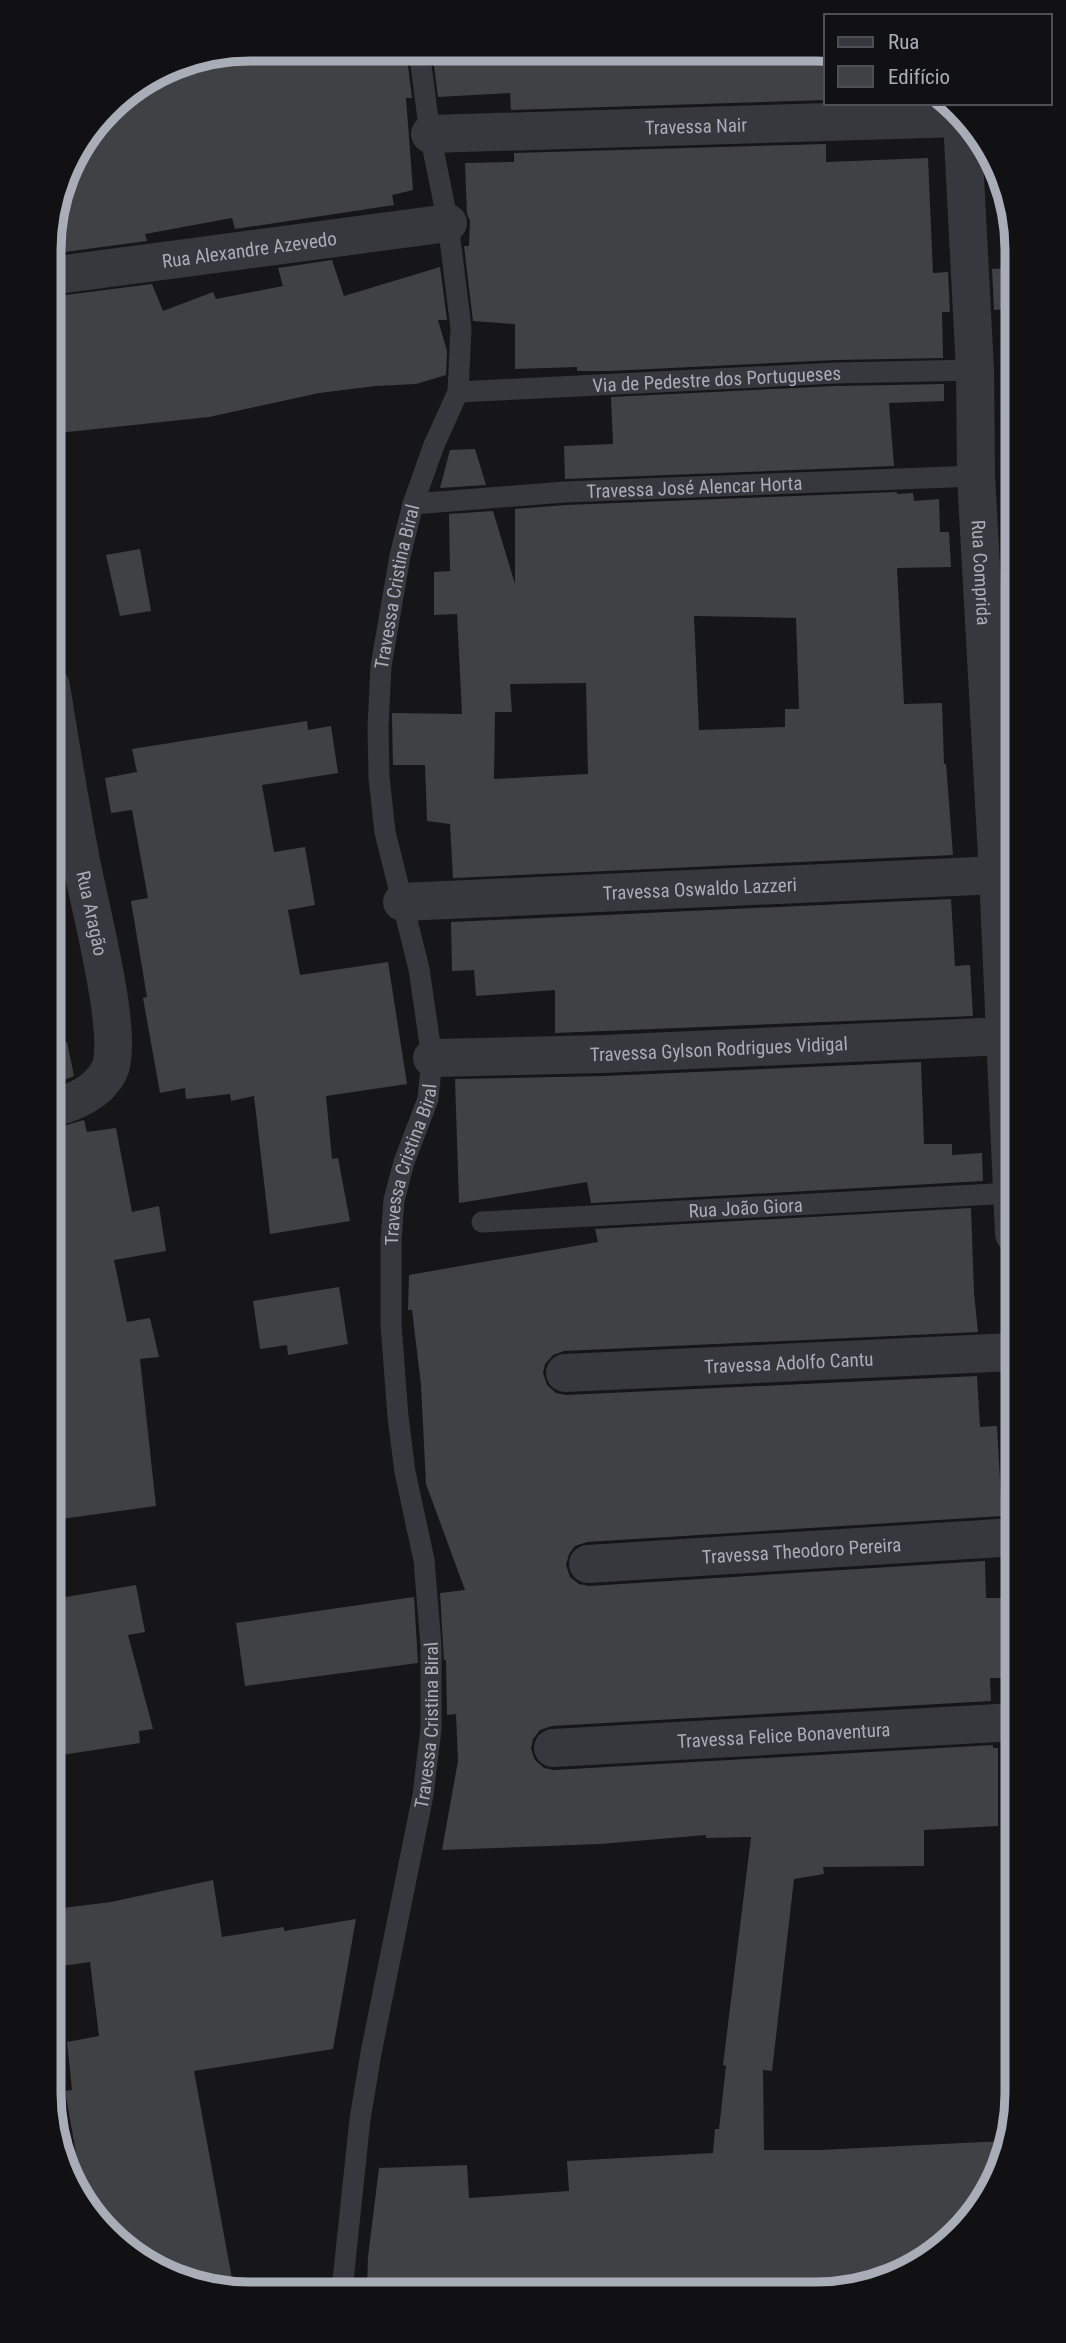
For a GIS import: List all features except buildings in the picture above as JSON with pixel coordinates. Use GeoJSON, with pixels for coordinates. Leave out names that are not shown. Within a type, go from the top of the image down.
{"type":"FeatureCollection","features":[{"type":"Feature","properties":{"kind":"street","name":"Travessa Nair"},"geometry":{"type":"LineString","coordinates":[[430,134],[951,119]]}},
{"type":"Feature","properties":{"kind":"street","name":"Rua Comprida"},"geometry":{"type":"LineString","coordinates":[[962,130],[975,370],[976,476],[1001,740],[998,875],[1005,1008]]}},
{"type":"Feature","properties":{"kind":"street","name":"Rua Alexandre Azevedo"},"geometry":{"type":"LineString","coordinates":[[62,274],[449,223]]}},
{"type":"Feature","properties":{"kind":"street","name":"Rua Aragão"},"geometry":{"type":"LineString","coordinates":[[62,750],[79,854],[110,1000],[113,1044],[110,1070],[92,1093],[62,1104]]}},
{"type":"Feature","properties":{"kind":"street","name":"Travessa Oswaldo Lazzeri"},"geometry":{"type":"LineString","coordinates":[[402,902],[998,875]]}},
{"type":"Feature","properties":{"kind":"street","name":"Travessa Gylson Rodrigues Vidigal"},"geometry":{"type":"LineString","coordinates":[[432,1058],[603,1054],[1005,1036]]}},
{"type":"Feature","properties":{"kind":"street","name":"Travessa Adolfo Cantu"},"geometry":{"type":"LineString","coordinates":[[565,1373],[1004,1352]]}},
{"type":"Feature","properties":{"kind":"street","name":"Travessa Theodoro Pereira"},"geometry":{"type":"LineString","coordinates":[[588,1564],[1004,1538]]}},
{"type":"Feature","properties":{"kind":"street","name":"Travessa Felice Bonaventura"},"geometry":{"type":"LineString","coordinates":[[553,1748],[1004,1723]]}},
{"type":"Feature","properties":{"kind":"lane","name":"Travessa Cristina Biral"},"geometry":{"type":"LineString","coordinates":[[343,2282],[362,2106],[423,1795],[431,1729],[431,1646],[424,1560],[405,1472],[398,1417],[391,1288],[394,1200],[404,1162],[428,1099],[432,1058],[419,969],[385,832],[379,777],[378,727],[381,666],[400,556],[413,504],[434,445],[458,391],[461,328],[449,223],[430,134],[421,62]]}},
{"type":"Feature","properties":{"kind":"lane","name":"Via de Pedestre dos Portugueses"},"geometry":{"type":"LineString","coordinates":[[458,391],[836,373],[975,370]]}},
{"type":"Feature","properties":{"kind":"lane","name":"Travessa José Alencar Horta"},"geometry":{"type":"LineString","coordinates":[[413,504],[565,492],[976,476]]}},
{"type":"Feature","properties":{"kind":"lane","name":"Rua João Giora"},"geometry":{"type":"LineString","coordinates":[[482,1222],[1004,1193]]}}]}
